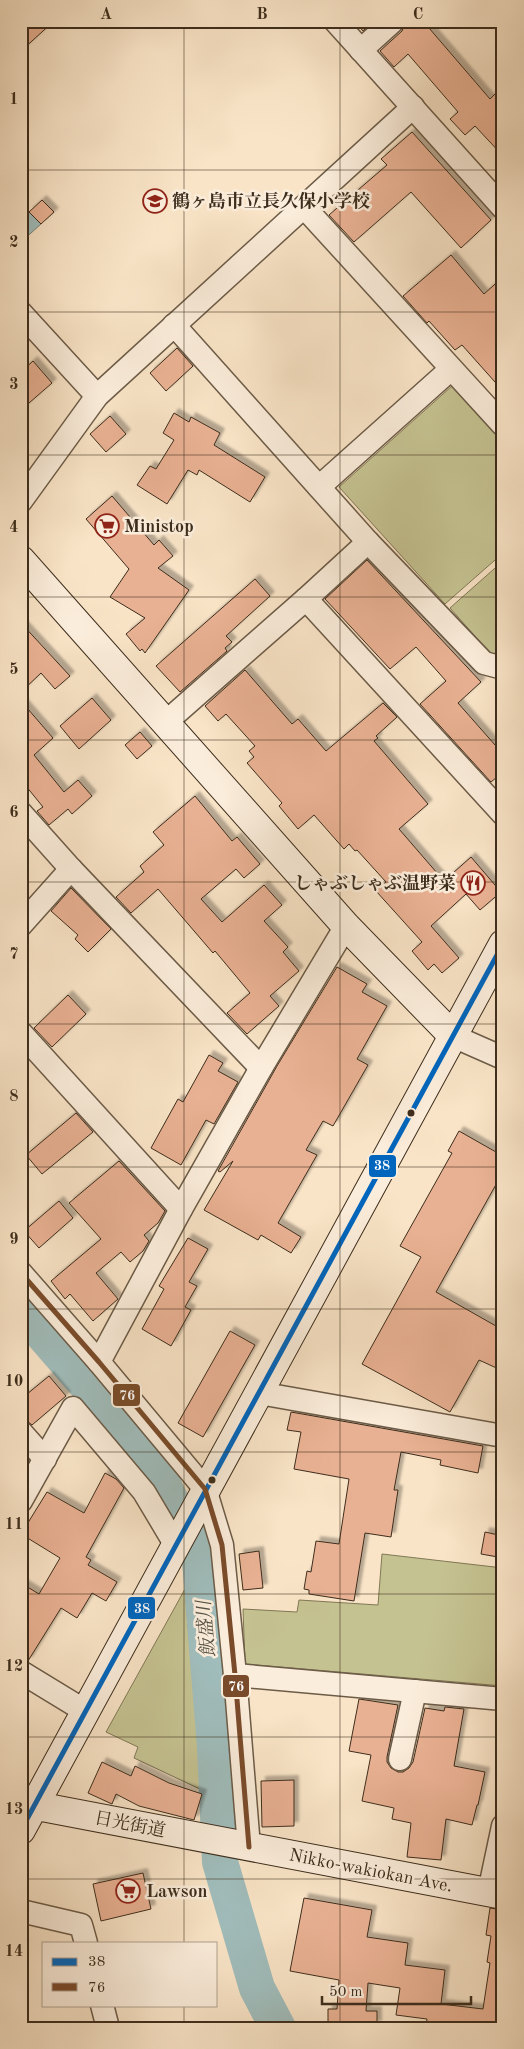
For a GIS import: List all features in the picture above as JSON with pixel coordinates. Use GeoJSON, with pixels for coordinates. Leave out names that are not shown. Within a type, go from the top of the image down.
{"type":"FeatureCollection","features":[{"type":"Feature","properties":{"kind":"street"},"geometry":{"type":"LineString","coordinates":[[335,21],[503,208]]}},
{"type":"Feature","properties":{"kind":"street"},"geometry":{"type":"LineString","coordinates":[[361,50],[392,21]]}},
{"type":"Feature","properties":{"kind":"street"},"geometry":{"type":"LineString","coordinates":[[21,501],[97,396],[413,107]]}},
{"type":"Feature","properties":{"kind":"street"},"geometry":{"type":"LineString","coordinates":[[304,207],[503,426]]}},
{"type":"Feature","properties":{"kind":"street"},"geometry":{"type":"LineString","coordinates":[[21,313],[97,396]]}},
{"type":"Feature","properties":{"kind":"street"},"geometry":{"type":"LineString","coordinates":[[174,325],[368,542],[484,663],[503,668]]}},
{"type":"Feature","properties":{"kind":"street"},"geometry":{"type":"LineString","coordinates":[[319,487],[451,369]]}},
{"type":"Feature","properties":{"kind":"street"},"geometry":{"type":"LineString","coordinates":[[166,722],[368,542]]}},
{"type":"Feature","properties":{"kind":"street"},"geometry":{"type":"LineString","coordinates":[[21,560],[346,926],[453,1036],[503,1058]]}},
{"type":"Feature","properties":{"kind":"street"},"geometry":{"type":"LineString","coordinates":[[306,599],[503,814]]}},
{"type":"Feature","properties":{"kind":"street"},"geometry":{"type":"LineString","coordinates":[[21,813],[71,869],[261,1068]]}},
{"type":"Feature","properties":{"kind":"street"},"geometry":{"type":"LineString","coordinates":[[21,925],[71,869]]}},
{"type":"Feature","properties":{"kind":"street"},"geometry":{"type":"LineString","coordinates":[[99,1362],[181,1209],[261,1068],[346,926]]}},
{"type":"Feature","properties":{"kind":"street"},"geometry":{"type":"LineString","coordinates":[[21,1830],[28,1804],[85,1711],[503,944]]}},
{"type":"Feature","properties":{"kind":"street"},"geometry":{"type":"LineString","coordinates":[[21,1033],[181,1209]]}},
{"type":"Feature","properties":{"kind":"street"},"geometry":{"type":"LineString","coordinates":[[21,1273],[99,1362],[205,1489],[222,1545],[236,1675],[244,1846]]}},
{"type":"Feature","properties":{"kind":"street"},"geometry":{"type":"LineString","coordinates":[[259,1393],[503,1436]]}},
{"type":"Feature","properties":{"kind":"street"},"geometry":{"type":"LineString","coordinates":[[21,1501],[73,1408],[144,1492],[175,1544]]}},
{"type":"Feature","properties":{"kind":"street"},"geometry":{"type":"LineString","coordinates":[[21,1432],[45,1459]]}},
{"type":"Feature","properties":{"kind":"street"},"geometry":{"type":"LineString","coordinates":[[21,1672],[85,1711]]}},
{"type":"Feature","properties":{"kind":"street"},"geometry":{"type":"LineString","coordinates":[[236,1675],[503,1699]]}},
{"type":"Feature","properties":{"kind":"street"},"geometry":{"type":"LineString","coordinates":[[400,1759],[415,1691]]}},
{"type":"Feature","properties":{"kind":"street","name":"日光街道"},"geometry":{"type":"LineString","coordinates":[[28,1804],[244,1846]]}},
{"type":"Feature","properties":{"kind":"street"},"geometry":{"type":"LineString","coordinates":[[496,1894],[503,1826]]}},
{"type":"Feature","properties":{"kind":"street","name":"Nikko-wakiokan Ave."},"geometry":{"type":"LineString","coordinates":[[244,1846],[496,1894]]}},
{"type":"Feature","properties":{"kind":"street"},"geometry":{"type":"LineString","coordinates":[[21,1911],[81,1926],[86,1942]]}},
{"type":"Feature","properties":{"kind":"street"},"geometry":{"type":"LineString","coordinates":[[102,2006],[108,2028]]}},
{"type":"Feature","properties":{"kind":"shaded area"},"geometry":{"type":"Polygon","coordinates":[[[452,386],[498,437],[503,504],[503,553],[445,604],[339,487],[452,386]]]}},
{"type":"Feature","properties":{"kind":"shaded area"},"geometry":{"type":"Polygon","coordinates":[[[503,561],[503,656],[490,653],[450,608],[503,561]]]}},
{"type":"Feature","properties":{"kind":"shaded area"},"geometry":{"type":"Polygon","coordinates":[[[382,1554],[503,1568],[503,1686],[245,1664],[243,1609],[297,1612],[299,1600],[378,1605],[382,1554]]]}},
{"type":"Feature","properties":{"kind":"shaded area"},"geometry":{"type":"Polygon","coordinates":[[[185,1589],[202,1790],[134,1758],[138,1747],[106,1732],[185,1589]]]}},
{"type":"Feature","properties":{"kind":"water"},"geometry":{"type":"Polygon","coordinates":[[[21,203],[41,224],[21,242],[21,203]]]}},
{"type":"Feature","properties":{"kind":"building"},"geometry":{"type":"Polygon","coordinates":[[[21,21],[54,21],[21,51],[21,21]]]}},
{"type":"Feature","properties":{"kind":"building"},"geometry":{"type":"Polygon","coordinates":[[[354,21],[373,21],[363,31],[354,21]]]}},
{"type":"Feature","properties":{"kind":"building"},"geometry":{"type":"Polygon","coordinates":[[[406,21],[423,21],[490,99],[503,86],[503,156],[475,126],[465,135],[450,119],[458,112],[408,54],[394,67],[380,51],[402,31],[406,21]]]}},
{"type":"Feature","properties":{"kind":"building"},"geometry":{"type":"Polygon","coordinates":[[[412,132],[491,220],[461,248],[411,192],[354,242],[329,215],[387,165],[381,159],[412,132]]]}},
{"type":"Feature","properties":{"kind":"building"},"geometry":{"type":"Polygon","coordinates":[[[42,200],[54,212],[41,224],[29,212],[42,200]]]}},
{"type":"Feature","properties":{"kind":"building"},"geometry":{"type":"Polygon","coordinates":[[[451,255],[484,294],[503,277],[503,391],[462,345],[455,350],[403,296],[451,255]]]}},
{"type":"Feature","properties":{"kind":"building"},"geometry":{"type":"Polygon","coordinates":[[[177,348],[193,366],[166,391],[150,373],[177,348]]]}},
{"type":"Feature","properties":{"kind":"building"},"geometry":{"type":"Polygon","coordinates":[[[33,361],[52,383],[21,410],[21,372],[33,361]]]}},
{"type":"Feature","properties":{"kind":"building"},"geometry":{"type":"Polygon","coordinates":[[[174,413],[189,422],[191,417],[220,433],[214,445],[265,477],[250,502],[199,470],[197,475],[188,470],[167,504],[137,485],[150,466],[156,469],[174,440],[163,433],[174,413]]]}},
{"type":"Feature","properties":{"kind":"building"},"geometry":{"type":"Polygon","coordinates":[[[110,416],[126,434],[106,452],[90,434],[110,416]]]}},
{"type":"Feature","properties":{"kind":"building"},"geometry":{"type":"Polygon","coordinates":[[[112,496],[154,545],[159,540],[173,556],[158,568],[189,590],[145,653],[142,649],[140,651],[126,634],[145,618],[110,597],[129,569],[86,519],[112,496]]]}},
{"type":"Feature","properties":{"kind":"building"},"geometry":{"type":"Polygon","coordinates":[[[367,560],[481,682],[458,703],[503,754],[503,772],[491,782],[420,704],[446,681],[416,647],[390,669],[325,599],[367,560]]]}},
{"type":"Feature","properties":{"kind":"building"},"geometry":{"type":"Polygon","coordinates":[[[255,579],[270,596],[226,636],[232,642],[225,648],[227,651],[180,692],[156,666],[255,579]]]}},
{"type":"Feature","properties":{"kind":"building"},"geometry":{"type":"Polygon","coordinates":[[[21,623],[70,676],[55,689],[41,673],[21,692],[21,623]]]}},
{"type":"Feature","properties":{"kind":"building"},"geometry":{"type":"Polygon","coordinates":[[[245,670],[292,724],[298,719],[326,751],[383,703],[397,717],[376,736],[378,738],[374,741],[428,804],[399,829],[444,881],[471,857],[501,892],[480,910],[466,894],[431,926],[459,958],[442,973],[434,964],[428,970],[412,951],[422,942],[376,891],[386,882],[357,850],[355,851],[349,844],[344,849],[314,815],[298,829],[279,806],[282,803],[247,763],[254,757],[249,751],[255,746],[226,714],[218,721],[205,706],[245,670]]]}},
{"type":"Feature","properties":{"kind":"building"},"geometry":{"type":"Polygon","coordinates":[[[92,698],[111,720],[79,749],[60,726],[92,698]]]}},
{"type":"Feature","properties":{"kind":"building"},"geometry":{"type":"Polygon","coordinates":[[[21,701],[53,738],[34,755],[64,792],[78,780],[92,796],[72,814],[68,809],[49,825],[37,811],[43,807],[21,780],[21,701]]]}},
{"type":"Feature","properties":{"kind":"building"},"geometry":{"type":"Polygon","coordinates":[[[140,732],[152,746],[137,759],[125,745],[140,732]]]}},
{"type":"Feature","properties":{"kind":"building"},"geometry":{"type":"Polygon","coordinates":[[[195,796],[232,841],[237,837],[260,864],[244,878],[236,869],[201,899],[222,922],[264,885],[282,905],[264,921],[288,947],[283,952],[299,971],[270,996],[279,1006],[247,1034],[227,1013],[250,993],[215,951],[213,953],[158,889],[131,913],[116,897],[144,872],[140,866],[164,845],[153,832],[195,796]]]}},
{"type":"Feature","properties":{"kind":"building"},"geometry":{"type":"Polygon","coordinates":[[[71,888],[111,929],[88,952],[75,939],[78,935],[51,911],[71,888]]]}},
{"type":"Feature","properties":{"kind":"building"},"geometry":{"type":"Polygon","coordinates":[[[337,967],[367,984],[362,992],[387,1006],[357,1059],[368,1065],[333,1126],[323,1121],[306,1150],[317,1155],[278,1223],[301,1237],[291,1253],[261,1235],[258,1240],[204,1210],[233,1161],[220,1172],[218,1171],[277,1066],[337,967]]]}},
{"type":"Feature","properties":{"kind":"building"},"geometry":{"type":"Polygon","coordinates":[[[68,995],[86,1014],[52,1047],[34,1028],[68,995]]]}},
{"type":"Feature","properties":{"kind":"building"},"geometry":{"type":"Polygon","coordinates":[[[209,1055],[223,1063],[218,1071],[238,1082],[214,1124],[206,1120],[181,1165],[151,1148],[178,1099],[183,1102],[209,1055]]]}},
{"type":"Feature","properties":{"kind":"building"},"geometry":{"type":"Polygon","coordinates":[[[76,1113],[93,1132],[42,1174],[26,1155],[76,1113]]]}},
{"type":"Feature","properties":{"kind":"building"},"geometry":{"type":"Polygon","coordinates":[[[459,1131],[503,1156],[503,1172],[436,1292],[503,1330],[503,1371],[479,1360],[450,1412],[362,1364],[421,1257],[400,1246],[452,1153],[448,1151],[459,1131]]]}},
{"type":"Feature","properties":{"kind":"building"},"geometry":{"type":"Polygon","coordinates":[[[119,1161],[165,1211],[158,1223],[144,1235],[149,1241],[143,1251],[130,1262],[121,1252],[96,1273],[118,1299],[93,1321],[70,1294],[65,1299],[51,1281],[101,1239],[69,1203],[119,1161]]]}},
{"type":"Feature","properties":{"kind":"building"},"geometry":{"type":"Polygon","coordinates":[[[59,1201],[73,1218],[39,1248],[24,1231],[59,1201]]]}},
{"type":"Feature","properties":{"kind":"building"},"geometry":{"type":"Polygon","coordinates":[[[188,1238],[208,1249],[189,1282],[197,1286],[185,1307],[191,1310],[171,1346],[142,1329],[164,1289],[159,1286],[188,1238]]]}},
{"type":"Feature","properties":{"kind":"building"},"geometry":{"type":"Polygon","coordinates":[[[230,1331],[255,1345],[203,1437],[178,1423],[230,1331]]]}},
{"type":"Feature","properties":{"kind":"building"},"geometry":{"type":"Polygon","coordinates":[[[49,1376],[66,1396],[32,1425],[26,1420],[21,1419],[21,1399],[49,1376]]]}},
{"type":"Feature","properties":{"kind":"building"},"geometry":{"type":"Polygon","coordinates":[[[291,1412],[483,1446],[478,1473],[440,1465],[441,1460],[401,1452],[394,1490],[398,1490],[391,1537],[365,1533],[354,1601],[309,1594],[309,1590],[304,1589],[307,1571],[311,1572],[316,1541],[339,1544],[349,1479],[294,1469],[301,1432],[287,1430],[291,1412]]]}},
{"type":"Feature","properties":{"kind":"building"},"geometry":{"type":"Polygon","coordinates":[[[105,1473],[116,1479],[124,1488],[86,1557],[91,1560],[88,1565],[117,1582],[106,1601],[92,1593],[77,1618],[61,1608],[28,1661],[21,1659],[21,1583],[39,1594],[60,1558],[21,1534],[47,1492],[84,1513],[105,1473]]]}},
{"type":"Feature","properties":{"kind":"building"},"geometry":{"type":"Polygon","coordinates":[[[485,1532],[503,1536],[498,1557],[481,1554],[485,1532]]]}},
{"type":"Feature","properties":{"kind":"building"},"geometry":{"type":"Polygon","coordinates":[[[259,1551],[263,1588],[243,1590],[239,1554],[259,1551]]]}},
{"type":"Feature","properties":{"kind":"building"},"geometry":{"type":"Polygon","coordinates":[[[359,1699],[398,1705],[387,1762],[391,1768],[398,1772],[403,1772],[409,1768],[413,1762],[425,1708],[444,1711],[445,1707],[464,1709],[454,1766],[485,1772],[472,1825],[446,1819],[441,1860],[407,1857],[411,1823],[392,1819],[394,1808],[362,1801],[371,1755],[349,1751],[359,1699]]]}},
{"type":"Feature","properties":{"kind":"building"},"geometry":{"type":"Polygon","coordinates":[[[102,1762],[131,1776],[135,1766],[169,1783],[202,1794],[194,1820],[139,1806],[116,1794],[112,1804],[88,1793],[102,1762]]]}},
{"type":"Feature","properties":{"kind":"building"},"geometry":{"type":"Polygon","coordinates":[[[294,1780],[294,1826],[262,1827],[261,1781],[294,1780]]]}},
{"type":"Feature","properties":{"kind":"building"},"geometry":{"type":"Polygon","coordinates":[[[143,1873],[151,1909],[101,1921],[93,1884],[143,1873]]]}},
{"type":"Feature","properties":{"kind":"building"},"geometry":{"type":"Polygon","coordinates":[[[304,1898],[372,1910],[367,1937],[408,1943],[405,1965],[445,1970],[441,2004],[483,2009],[490,1963],[487,1962],[491,1936],[486,1935],[490,1908],[503,1910],[503,2028],[451,2028],[426,2025],[427,2019],[396,2015],[400,1988],[368,1983],[366,2011],[377,2011],[377,2025],[365,2025],[365,2028],[338,2028],[338,2024],[328,2024],[328,2009],[337,2009],[339,1980],[290,1971],[304,1898]]]}},
{"type":"Feature","properties":{"kind":"waterway","name":"飯盛川"},"geometry":{"type":"LineString","coordinates":[[21,1309],[124,1428],[162,1482],[200,1561],[215,1747],[220,1862],[257,1988],[278,2028]]}},
{"type":"Feature","properties":{"kind":"transit line","name":"38"},"geometry":{"type":"LineString","coordinates":[[21,1830],[503,944]]}},
{"type":"Feature","properties":{"kind":"transit line","name":"76"},"geometry":{"type":"LineString","coordinates":[[21,1273],[99,1362],[205,1489],[222,1545],[249,1847]]}},
{"type":"Feature","properties":{"kind":"place","name":"鶴ヶ島市立長久保小学校"},"geometry":{"type":"Point","coordinates":[155,201]}},
{"type":"Feature","properties":{"kind":"place","name":"Ministop"},"geometry":{"type":"Point","coordinates":[107,526]}},
{"type":"Feature","properties":{"kind":"place","name":"しゃぶしゃぶ温野菜"},"geometry":{"type":"Point","coordinates":[473,883]}},
{"type":"Feature","properties":{"kind":"place","name":"Lawson"},"geometry":{"type":"Point","coordinates":[128,1891]}}]}
